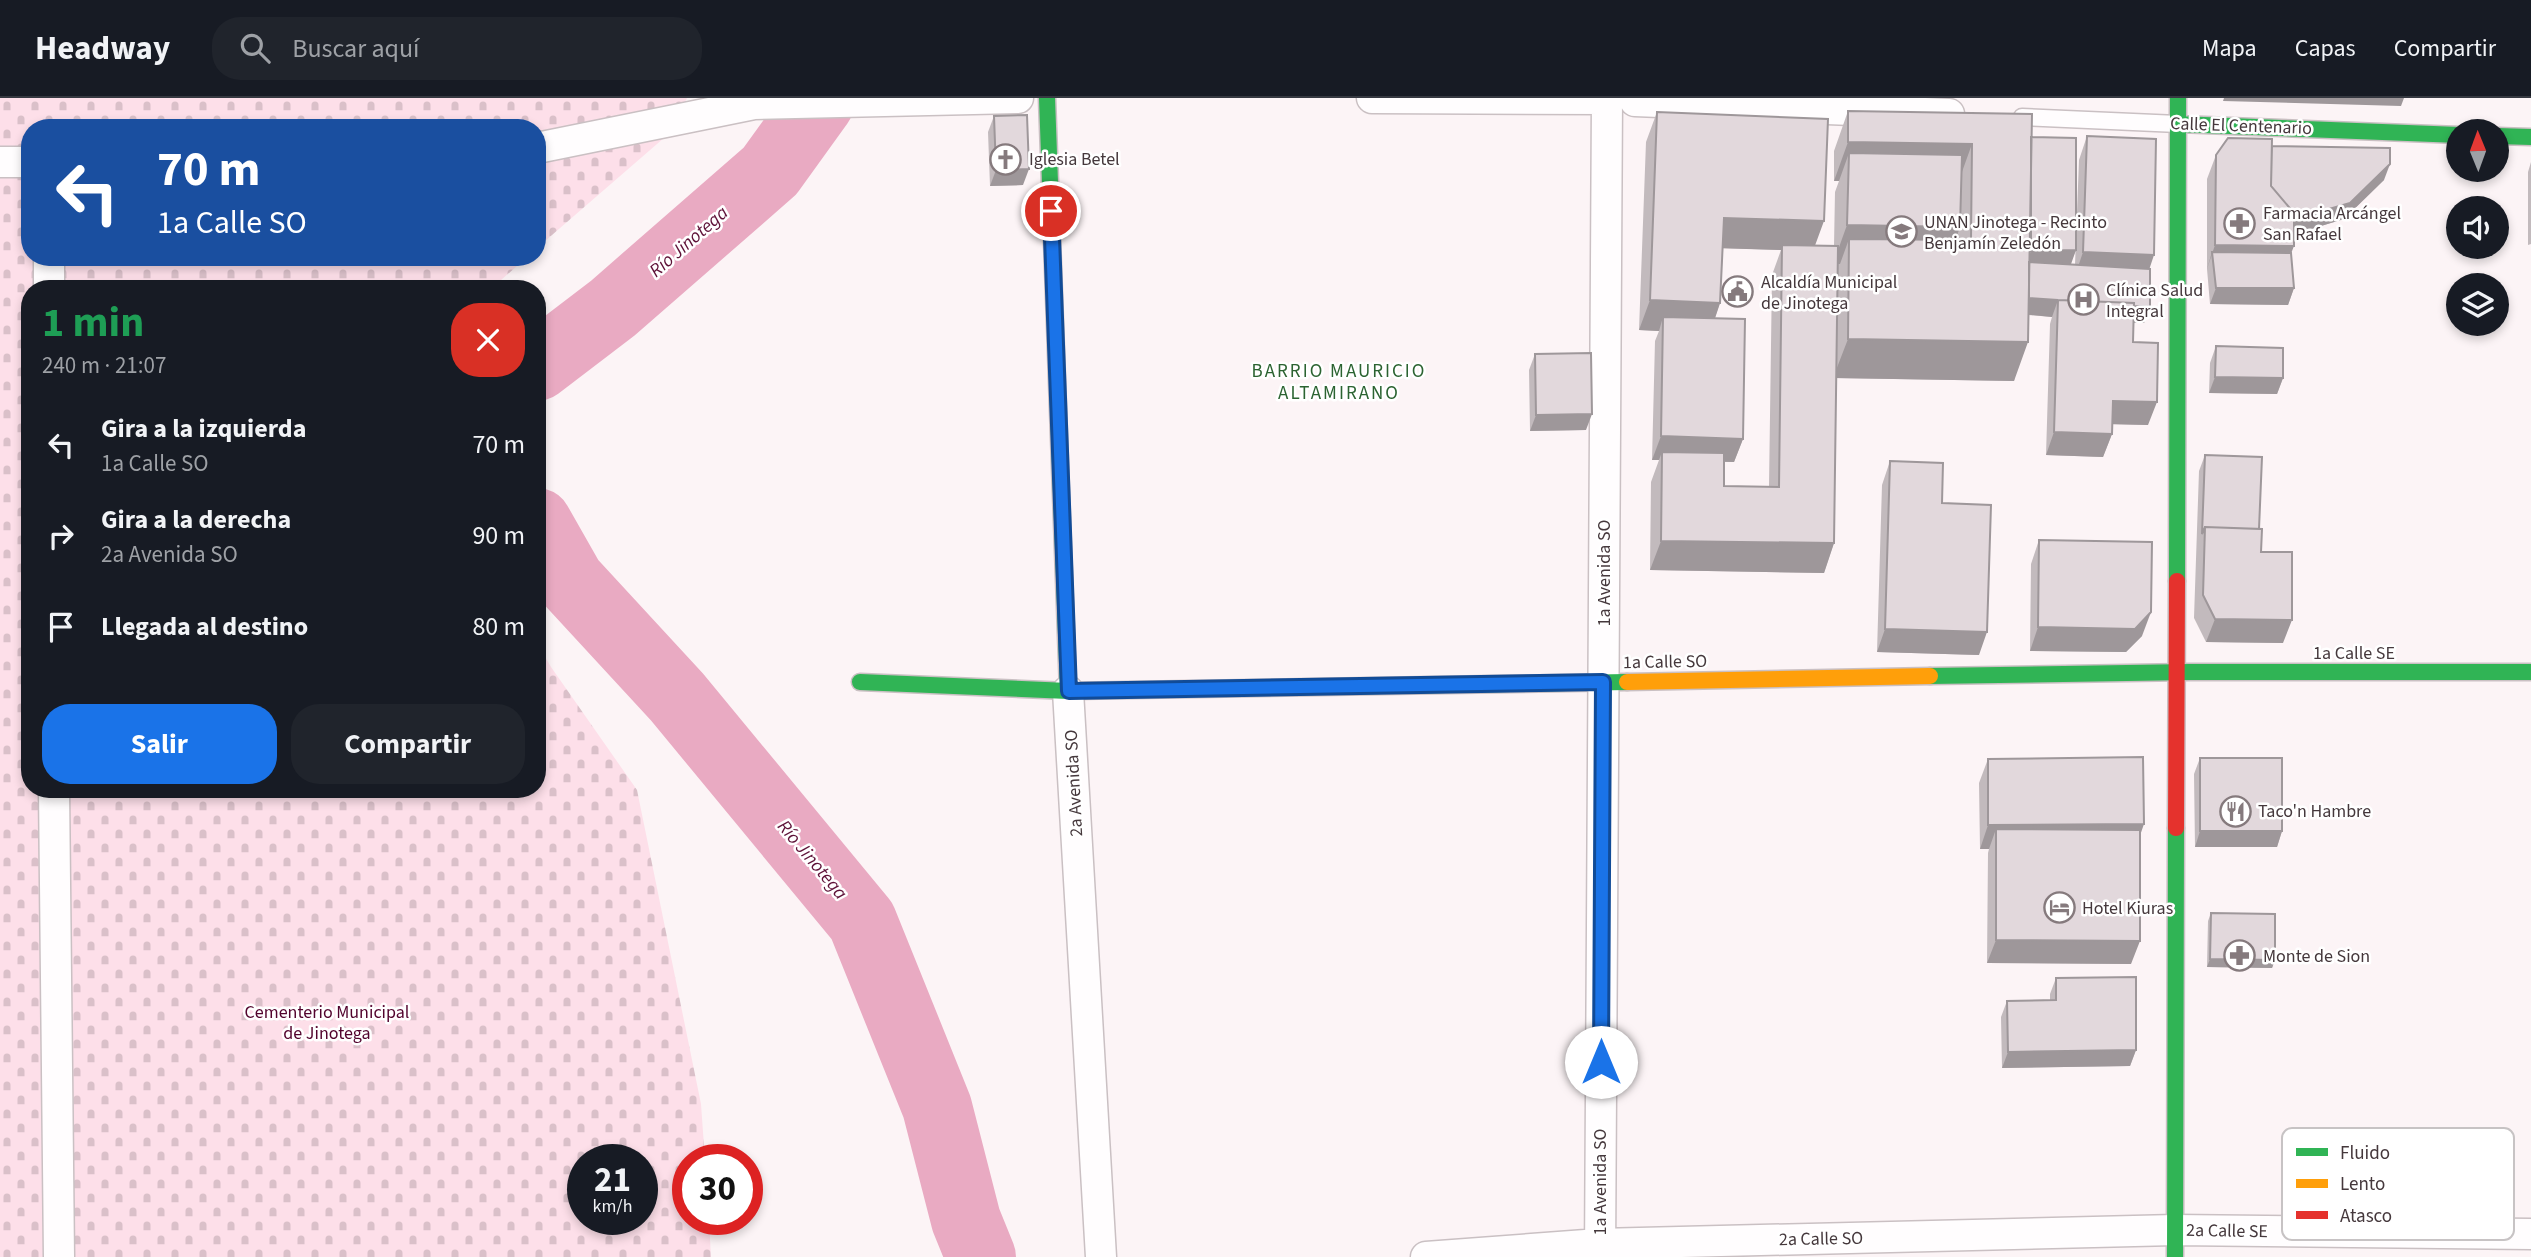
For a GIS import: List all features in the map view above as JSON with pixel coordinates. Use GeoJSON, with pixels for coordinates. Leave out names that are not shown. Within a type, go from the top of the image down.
{"type":"FeatureCollection","features":[{"type":"Feature","properties":{"kind":"street"},"geometry":{"type":"LineString","coordinates":[[546,146],[754,104],[1018,98]]}},
{"type":"Feature","properties":{"kind":"street","name":"2a Avenida SO"},"geometry":{"type":"LineString","coordinates":[[1047,98],[1069,691],[1101,1257]]}},
{"type":"Feature","properties":{"kind":"street"},"geometry":{"type":"LineString","coordinates":[[1372,98],[1616,99],[1999,116]]}},
{"type":"Feature","properties":{"kind":"street"},"geometry":{"type":"LineString","coordinates":[[2175,1244],[2178,98]]}},
{"type":"Feature","properties":{"kind":"street","name":"1a Avenida SO"},"geometry":{"type":"LineString","coordinates":[[1600,1251],[1603,682],[1616,99]]}},
{"type":"Feature","properties":{"kind":"street","name":"Calle El Centenario"},"geometry":{"type":"LineString","coordinates":[[2178,124],[2446,134]]}},
{"type":"Feature","properties":{"kind":"street"},"geometry":{"type":"LineString","coordinates":[[2510,136],[2531,137]]}},
{"type":"Feature","properties":{"kind":"street"},"geometry":{"type":"LineString","coordinates":[[0,162],[21,162]]}},
{"type":"Feature","properties":{"kind":"street","name":"1a Calle SE"},"geometry":{"type":"LineString","coordinates":[[2178,673],[2531,672]]}},
{"type":"Feature","properties":{"kind":"street","name":"1a Calle SO"},"geometry":{"type":"LineString","coordinates":[[860,682],[1069,691],[2178,673]]}},
{"type":"Feature","properties":{"kind":"street"},"geometry":{"type":"LineString","coordinates":[[54,798],[59,1257]]}},
{"type":"Feature","properties":{"kind":"street","name":"2a Calle SE"},"geometry":{"type":"LineString","coordinates":[[2175,1244],[2317,1240]]}},
{"type":"Feature","properties":{"kind":"street","name":"2a Calle SO"},"geometry":{"type":"LineString","coordinates":[[1426,1257],[1600,1251],[2175,1244]]}},
{"type":"Feature","properties":{"kind":"lane","name":"Calle El Centenario"},"geometry":{"type":"LineString","coordinates":[[1999,116],[2178,124]]}},
{"type":"Feature","properties":{"kind":"green space","name":"Cementerio Municipal de Jinotega"},"geometry":{"type":"Polygon","coordinates":[[[0,98],[687,98],[672,131],[546,240],[546,119],[21,119],[21,266],[517,266],[501,280],[21,280],[21,798],[546,798],[546,658],[637,790],[701,1104],[704,1144],[672,1144],[672,1235],[710,1235],[711,1257],[0,1257],[0,98]]]}},
{"type":"Feature","properties":{"kind":"building"},"geometry":{"type":"Polygon","coordinates":[[[1848,111],[2032,114],[2028,342],[1848,339],[1849,239],[1971,240],[1972,144],[1848,142],[1848,111]]]}},
{"type":"Feature","properties":{"kind":"building"},"geometry":{"type":"Polygon","coordinates":[[[1657,112],[1828,119],[1824,221],[1724,218],[1720,303],[1650,300],[1657,112]]]}},
{"type":"Feature","properties":{"kind":"building"},"geometry":{"type":"Polygon","coordinates":[[[1027,115],[1029,169],[996,170],[994,116],[1027,115]]]}},
{"type":"Feature","properties":{"kind":"building"},"geometry":{"type":"Polygon","coordinates":[[[2087,136],[2156,139],[2154,255],[2083,252],[2087,136]]]}},
{"type":"Feature","properties":{"kind":"building"},"geometry":{"type":"Polygon","coordinates":[[[2031,137],[2076,138],[2076,250],[2031,251],[2031,137]]]}},
{"type":"Feature","properties":{"kind":"building","name":"Farmacia Arcángel San Rafael"},"geometry":{"type":"Polygon","coordinates":[[[2228,138],[2272,139],[2271,186],[2294,213],[2294,246],[2215,245],[2216,155],[2228,138]]]}},
{"type":"Feature","properties":{"kind":"building"},"geometry":{"type":"Polygon","coordinates":[[[2272,146],[2390,148],[2390,164],[2350,203],[2294,219],[2294,213],[2271,186],[2272,146]]]}},
{"type":"Feature","properties":{"kind":"building"},"geometry":{"type":"Polygon","coordinates":[[[1849,153],[1962,155],[1960,227],[1847,225],[1849,153]]]}},
{"type":"Feature","properties":{"kind":"building"},"geometry":{"type":"Polygon","coordinates":[[[1782,245],[1838,246],[1834,543],[1661,541],[1662,452],[1724,453],[1724,486],[1779,487],[1782,245]]]}},
{"type":"Feature","properties":{"kind":"building"},"geometry":{"type":"Polygon","coordinates":[[[2212,252],[2291,253],[2294,288],[2216,288],[2212,252]]]}},
{"type":"Feature","properties":{"kind":"building"},"geometry":{"type":"Polygon","coordinates":[[[2029,262],[2150,269],[2150,307],[2134,306],[2134,303],[2029,298],[2029,262]]]}},
{"type":"Feature","properties":{"kind":"building"},"geometry":{"type":"Polygon","coordinates":[[[2058,300],[2134,303],[2133,342],[2158,343],[2157,402],[2113,401],[2112,434],[2054,432],[2058,300]]]}},
{"type":"Feature","properties":{"kind":"building"},"geometry":{"type":"Polygon","coordinates":[[[1663,317],[1745,319],[1743,439],[1661,436],[1663,317]]]}},
{"type":"Feature","properties":{"kind":"building"},"geometry":{"type":"Polygon","coordinates":[[[2216,346],[2283,348],[2283,378],[2215,377],[2216,346]]]}},
{"type":"Feature","properties":{"kind":"building"},"geometry":{"type":"Polygon","coordinates":[[[1591,353],[1592,414],[1536,415],[1535,354],[1591,353]]]}},
{"type":"Feature","properties":{"kind":"building"},"geometry":{"type":"Polygon","coordinates":[[[2205,455],[2262,457],[2259,529],[2205,527],[2202,534],[2205,455]]]}},
{"type":"Feature","properties":{"kind":"building"},"geometry":{"type":"Polygon","coordinates":[[[1890,461],[1943,463],[1942,503],[1991,505],[1987,632],[1885,629],[1890,461]]]}},
{"type":"Feature","properties":{"kind":"building"},"geometry":{"type":"Polygon","coordinates":[[[2205,527],[2262,529],[2261,552],[2292,552],[2292,620],[2215,619],[2203,595],[2205,527]]]}},
{"type":"Feature","properties":{"kind":"building"},"geometry":{"type":"Polygon","coordinates":[[[2039,540],[2152,542],[2151,612],[2135,629],[2038,627],[2039,540]]]}},
{"type":"Feature","properties":{"kind":"building"},"geometry":{"type":"Polygon","coordinates":[[[2143,757],[2144,824],[1988,825],[1988,759],[2143,757]]]}},
{"type":"Feature","properties":{"kind":"building","name":"Taco'n Hambre"},"geometry":{"type":"Polygon","coordinates":[[[2200,758],[2282,758],[2282,831],[2200,831],[2200,758]]]}},
{"type":"Feature","properties":{"kind":"building","name":"Hotel Kiuras"},"geometry":{"type":"Polygon","coordinates":[[[1996,829],[2140,830],[2140,941],[1996,940],[1996,829]]]}},
{"type":"Feature","properties":{"kind":"building"},"geometry":{"type":"Polygon","coordinates":[[[2211,913],[2275,914],[2275,960],[2210,959],[2211,913]]]}},
{"type":"Feature","properties":{"kind":"building"},"geometry":{"type":"Polygon","coordinates":[[[2136,977],[2136,1050],[2008,1052],[2007,1001],[2056,1000],[2056,978],[2136,977]]]}},
{"type":"Feature","properties":{"kind":"waterway","name":"Río Jinotega"},"geometry":{"type":"LineString","coordinates":[[546,359],[613,308],[770,171],[819,103],[819,98]]}},
{"type":"Feature","properties":{"kind":"waterway","name":"Río Jinotega"},"geometry":{"type":"LineString","coordinates":[[546,539],[570,581],[677,697],[862,921],[937,1107],[966,1220],[981,1257]]}},
{"type":"Feature","properties":{"kind":"traffic: fast"},"geometry":{"type":"LineString","coordinates":[[1047,98],[1068,691]]}},
{"type":"Feature","properties":{"kind":"traffic: fast"},"geometry":{"type":"LineString","coordinates":[[2177,581],[2178,98]]}},
{"type":"Feature","properties":{"kind":"traffic: fast"},"geometry":{"type":"LineString","coordinates":[[2178,124],[2446,134]]}},
{"type":"Feature","properties":{"kind":"traffic: fast"},"geometry":{"type":"LineString","coordinates":[[2510,136],[2531,137]]}},
{"type":"Feature","properties":{"kind":"traffic: fast"},"geometry":{"type":"LineString","coordinates":[[1930,676],[2190,672],[2531,672]]}},
{"type":"Feature","properties":{"kind":"traffic: fast"},"geometry":{"type":"LineString","coordinates":[[860,682],[1068,691],[1627,682]]}},
{"type":"Feature","properties":{"kind":"traffic: fast"},"geometry":{"type":"LineString","coordinates":[[2175,1257],[2176,828]]}},
{"type":"Feature","properties":{"kind":"traffic: slow"},"geometry":{"type":"LineString","coordinates":[[1627,682],[1930,676]]}},
{"type":"Feature","properties":{"kind":"traffic: jam"},"geometry":{"type":"LineString","coordinates":[[2176,828],[2177,581]]}},
{"type":"Feature","properties":{"kind":"place","name":"Iglesia Betel"},"geometry":{"type":"Point","coordinates":[1006,159]}},
{"type":"Feature","properties":{"kind":"place","name":"Farmacia Arcángel San Rafael"},"geometry":{"type":"Point","coordinates":[2240,223]}},
{"type":"Feature","properties":{"kind":"place","name":"UNAN Jinotega - Recinto Benjamín Zeledón"},"geometry":{"type":"Point","coordinates":[1901,232]}},
{"type":"Feature","properties":{"kind":"place","name":"Alcaldía Municipal de Jinotega"},"geometry":{"type":"Point","coordinates":[1738,292]}},
{"type":"Feature","properties":{"kind":"place","name":"Clínica Salud Integral"},"geometry":{"type":"Point","coordinates":[2083,300]}},
{"type":"Feature","properties":{"kind":"place","name":"Taco'n Hambre"},"geometry":{"type":"Point","coordinates":[2235,811]}},
{"type":"Feature","properties":{"kind":"place","name":"Hotel Kiuras"},"geometry":{"type":"Point","coordinates":[2059,908]}},
{"type":"Feature","properties":{"kind":"place","name":"Monte de Sion"},"geometry":{"type":"Point","coordinates":[2240,956]}},
{"type":"Feature","properties":{"kind":"district","name":"BARRIO MAURICIO ALTAMIRANO"},"geometry":{"type":"Point","coordinates":[1339,382]}},
{"type":"Feature","properties":{"kind":"route"},"geometry":{"type":"LineString","coordinates":[[1051,211],[1069,691],[1603,682],[1601,1062]]}}]}
